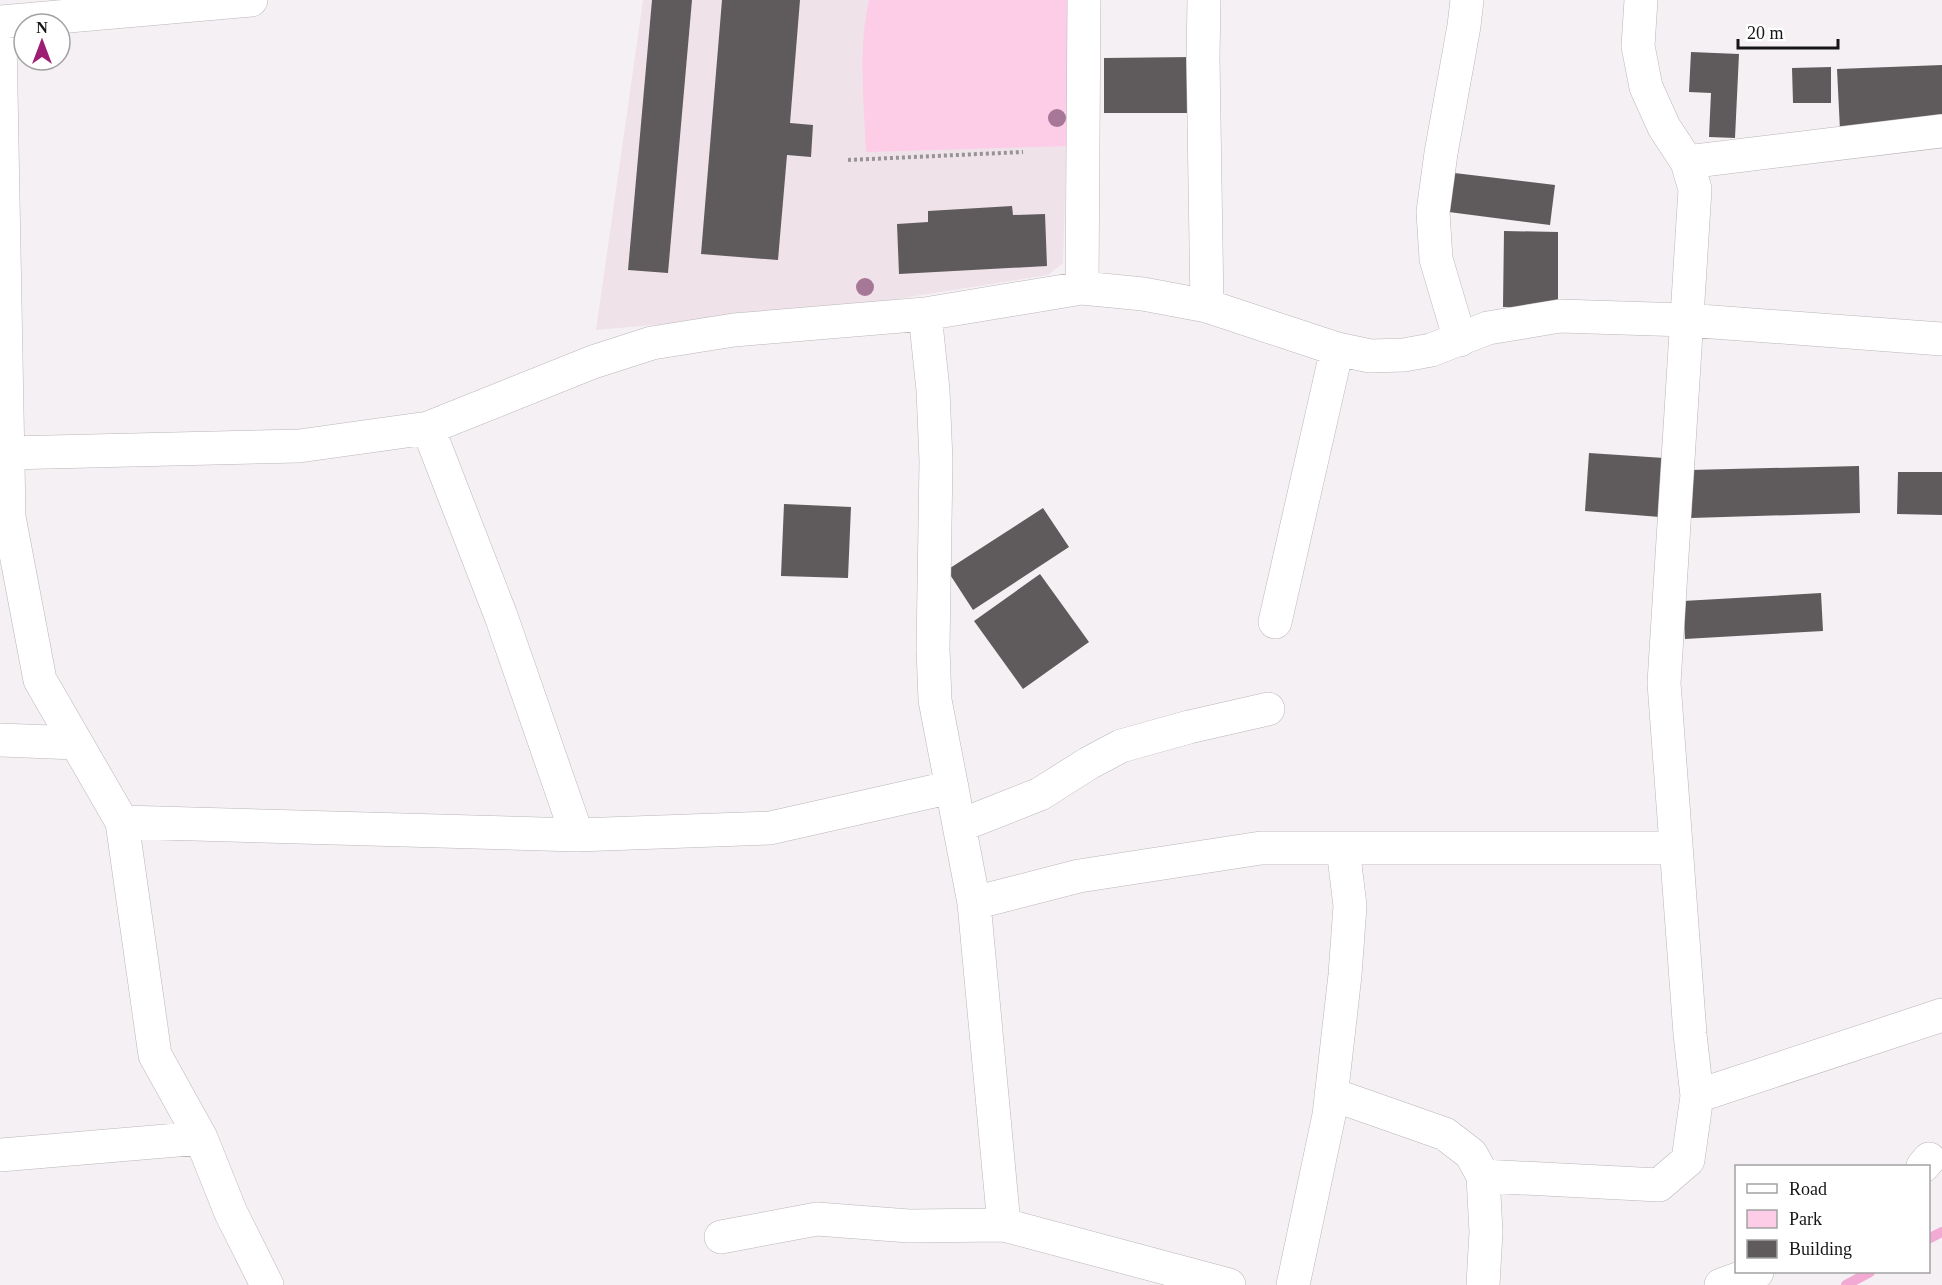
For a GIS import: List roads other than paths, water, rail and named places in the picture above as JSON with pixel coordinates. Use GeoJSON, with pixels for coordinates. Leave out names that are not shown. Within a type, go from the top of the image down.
{"type":"FeatureCollection","features":[{"type":"Feature","properties":{"kind":"street"},"geometry":{"type":"LineString","coordinates":[[0,22],[251,0]]}},
{"type":"Feature","properties":{"kind":"street"},"geometry":{"type":"LineString","coordinates":[[1082,288],[1084,0]]}},
{"type":"Feature","properties":{"kind":"street"},"geometry":{"type":"LineString","coordinates":[[1204,0],[1207,306]]}},
{"type":"Feature","properties":{"kind":"street"},"geometry":{"type":"LineString","coordinates":[[1460,340],[1436,259],[1433,212],[1467,0]]}},
{"type":"Feature","properties":{"kind":"street"},"geometry":{"type":"LineString","coordinates":[[1483,1176],[1659,1185],[1688,1160],[1696,1096],[1664,683],[1695,189],[1687,162],[1664,127],[1646,87],[1638,46],[1641,0]]}},
{"type":"Feature","properties":{"kind":"street"},"geometry":{"type":"LineString","coordinates":[[0,37],[9,517],[40,680],[122,822],[155,1055],[201,1137],[231,1213],[267,1285]]}},
{"type":"Feature","properties":{"kind":"street"},"geometry":{"type":"LineString","coordinates":[[1687,162],[1942,131]]}},
{"type":"Feature","properties":{"kind":"street"},"geometry":{"type":"LineString","coordinates":[[8,453],[300,446],[428,428],[593,362],[652,343],[734,330],[925,314],[1082,288],[1143,294],[1207,306],[1337,349],[1370,356],[1404,355],[1431,350],[1488,328],[1560,316],[1686,320],[1942,339]]}},
{"type":"Feature","properties":{"kind":"street"},"geometry":{"type":"LineString","coordinates":[[925,314],[933,390],[936,461],[934,691],[974,903],[1004,1225]]}},
{"type":"Feature","properties":{"kind":"street"},"geometry":{"type":"LineString","coordinates":[[1275,622],[1337,349]]}},
{"type":"Feature","properties":{"kind":"street"},"geometry":{"type":"LineString","coordinates":[[428,428],[501,616],[577,835]]}},
{"type":"Feature","properties":{"kind":"street"},"geometry":{"type":"LineString","coordinates":[[958,826],[1040,794],[1121,746],[1189,727],[1268,709]]}},
{"type":"Feature","properties":{"kind":"street"},"geometry":{"type":"LineString","coordinates":[[0,740],[76,742]]}},
{"type":"Feature","properties":{"kind":"street"},"geometry":{"type":"LineString","coordinates":[[122,822],[577,835],[770,828],[952,786]]}},
{"type":"Feature","properties":{"kind":"street"},"geometry":{"type":"LineString","coordinates":[[1293,1285],[1329,1115],[1345,975],[1350,906],[1343,848]]}},
{"type":"Feature","properties":{"kind":"street"},"geometry":{"type":"LineString","coordinates":[[974,903],[1079,876],[1250,850],[1676,848]]}},
{"type":"Feature","properties":{"kind":"street"},"geometry":{"type":"LineString","coordinates":[[1696,1096],[1942,1015]]}},
{"type":"Feature","properties":{"kind":"street"},"geometry":{"type":"LineString","coordinates":[[1331,1094],[1445,1134],[1471,1154],[1483,1176],[1486,1232],[1483,1285]]}},
{"type":"Feature","properties":{"kind":"street"},"geometry":{"type":"LineString","coordinates":[[0,1155],[201,1137]]}},
{"type":"Feature","properties":{"kind":"street"},"geometry":{"type":"LineString","coordinates":[[721,1236],[817,1219],[909,1226],[1004,1225],[1229,1285]]}},
{"type":"Feature","properties":{"kind":"street"},"geometry":{"type":"LineString","coordinates":[[1721,1285],[1754,1273]]}},
{"type":"Feature","properties":{"kind":"waterway"},"geometry":{"type":"LineString","coordinates":[[1930,1238],[1942,1232]]}},
{"type":"Feature","properties":{"kind":"waterway"},"geometry":{"type":"LineString","coordinates":[[1846,1285],[1868,1273]]}}]}
